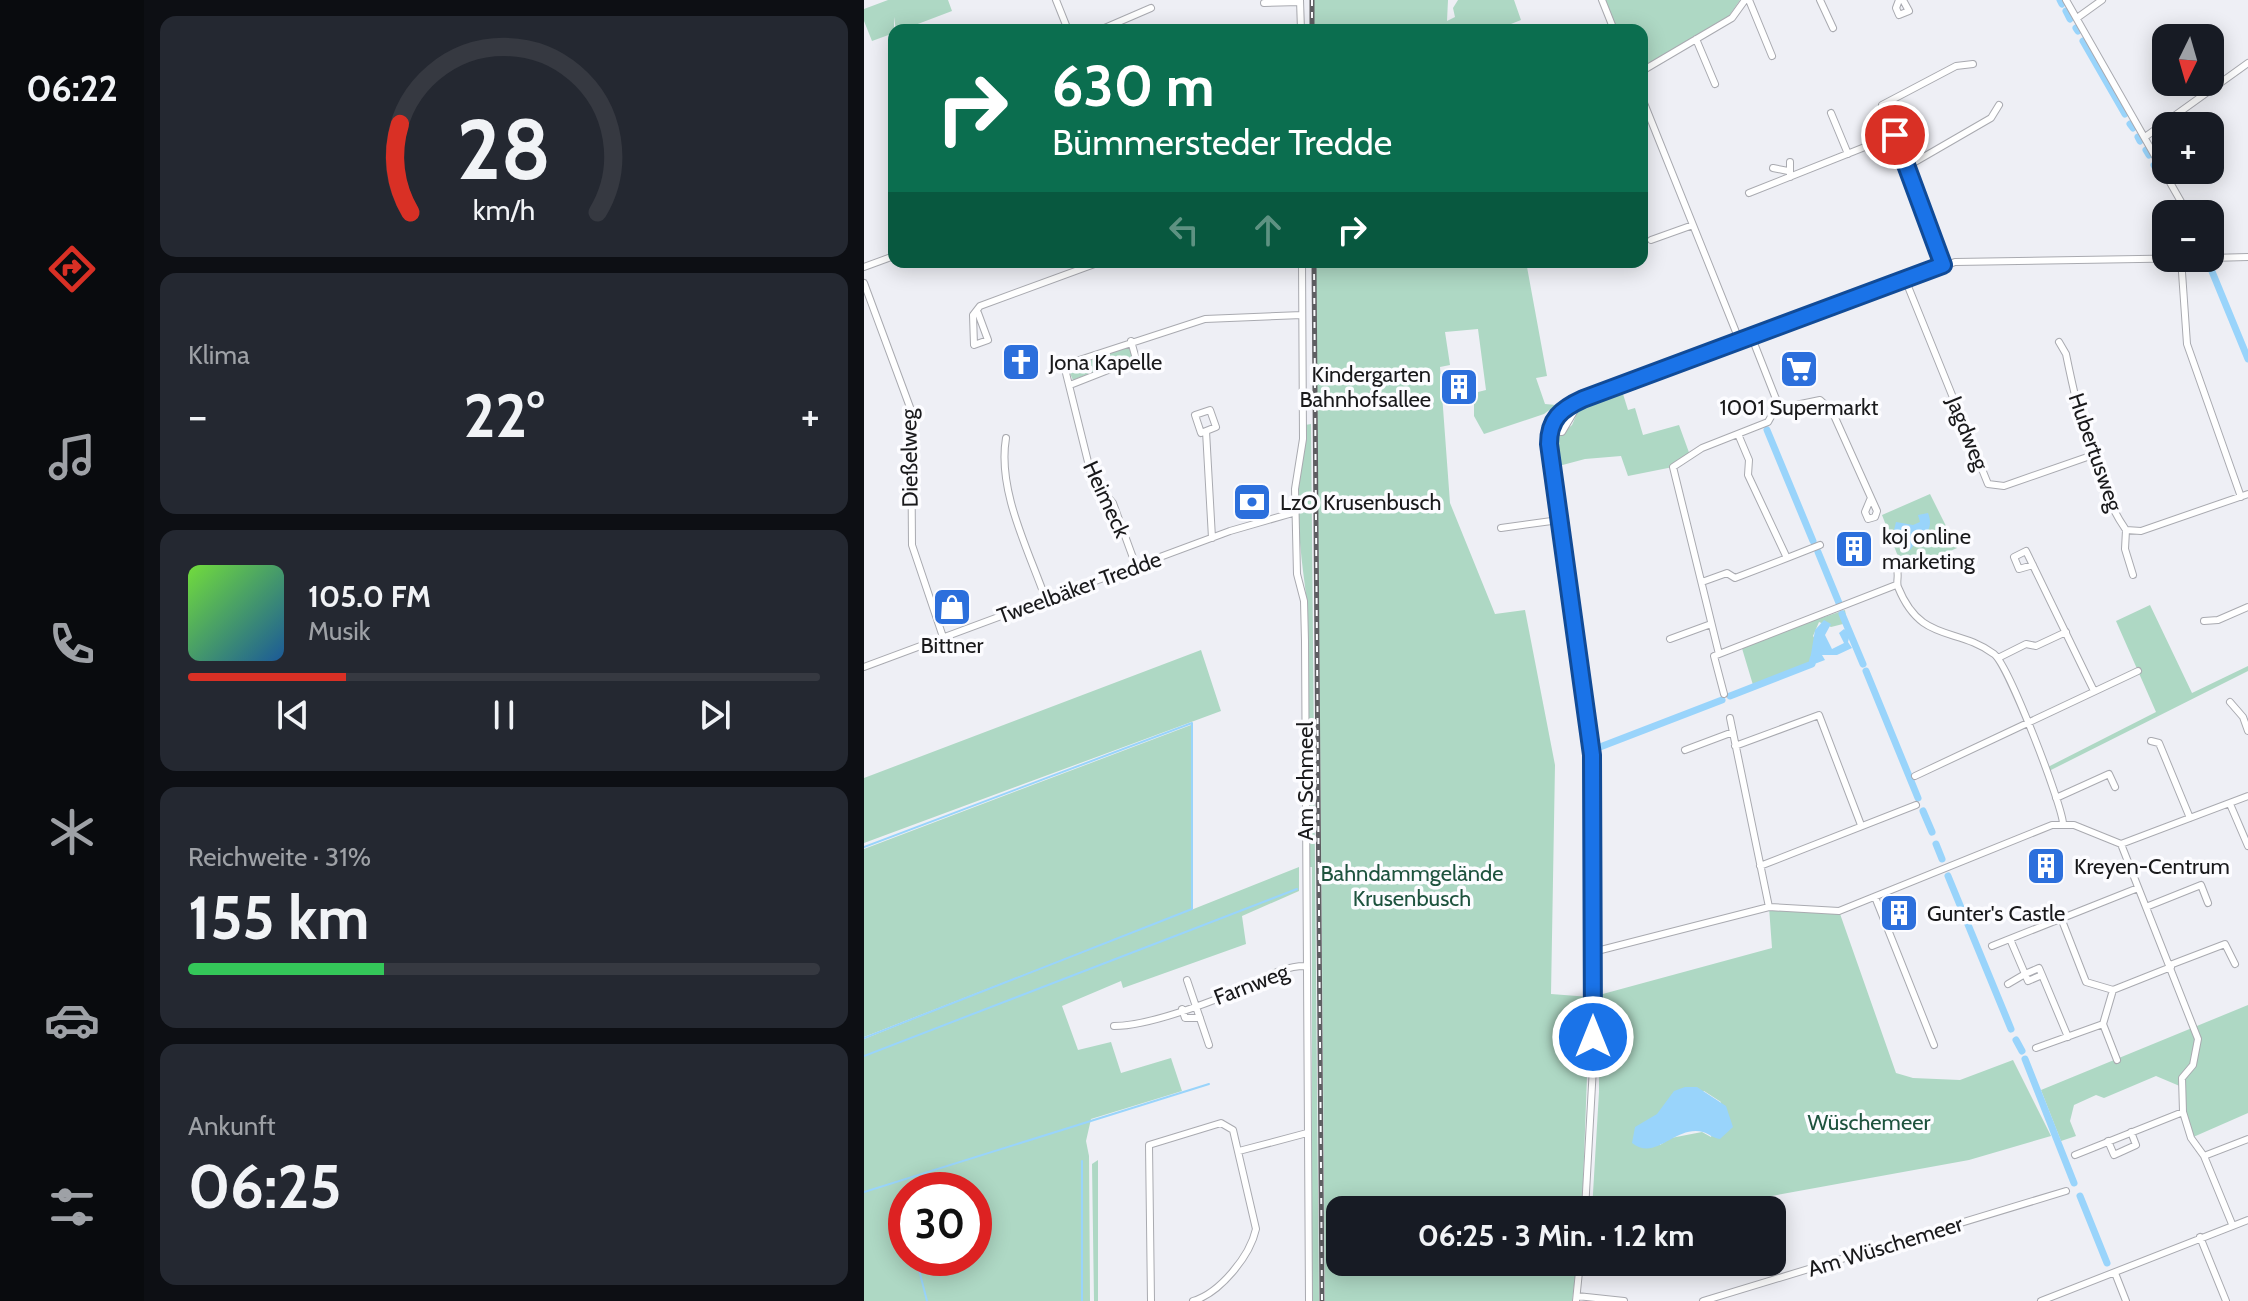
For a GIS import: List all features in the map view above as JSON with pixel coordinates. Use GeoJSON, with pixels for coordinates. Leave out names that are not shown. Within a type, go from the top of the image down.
{"type":"FeatureCollection","features":[{"type":"Feature","properties":{"kind":"street"},"geometry":{"type":"LineString","coordinates":[[1056,0],[1066,24]]}},
{"type":"Feature","properties":{"kind":"street"},"geometry":{"type":"LineString","coordinates":[[1602,0],[1612,24]]}},
{"type":"Feature","properties":{"kind":"street"},"geometry":{"type":"LineString","coordinates":[[1648,67],[1732,18],[1747,0],[1772,56]]}},
{"type":"Feature","properties":{"kind":"street"},"geometry":{"type":"LineString","coordinates":[[1820,0],[1833,28]]}},
{"type":"Feature","properties":{"kind":"street"},"geometry":{"type":"LineString","coordinates":[[2066,0],[2180,200]]}},
{"type":"Feature","properties":{"kind":"street"},"geometry":{"type":"LineString","coordinates":[[2077,18],[2102,0]]}},
{"type":"Feature","properties":{"kind":"street"},"geometry":{"type":"LineString","coordinates":[[1264,3],[1300,1],[1301,24]]}},
{"type":"Feature","properties":{"kind":"street"},"geometry":{"type":"LineString","coordinates":[[1114,24],[1151,8]]}},
{"type":"Feature","properties":{"kind":"street"},"geometry":{"type":"LineString","coordinates":[[1696,39],[1715,84]]}},
{"type":"Feature","properties":{"kind":"street"},"geometry":{"type":"LineString","coordinates":[[2145,137],[2248,63]]}},
{"type":"Feature","properties":{"kind":"street"},"geometry":{"type":"LineString","coordinates":[[1943,265],[1908,166],[1882,105],[1956,66],[1973,64]]}},
{"type":"Feature","properties":{"kind":"street"},"geometry":{"type":"LineString","coordinates":[[1908,166],[1991,118],[1999,105]]}},
{"type":"Feature","properties":{"kind":"street"},"geometry":{"type":"LineString","coordinates":[[1648,113],[1740,342]]}},
{"type":"Feature","properties":{"kind":"street"},"geometry":{"type":"LineString","coordinates":[[1831,113],[1848,154]]}},
{"type":"Feature","properties":{"kind":"street"},"geometry":{"type":"LineString","coordinates":[[1749,193],[1789,174],[1895,135]]}},
{"type":"Feature","properties":{"kind":"street"},"geometry":{"type":"LineString","coordinates":[[1789,174],[1790,162]]}},
{"type":"Feature","properties":{"kind":"street"},"geometry":{"type":"LineString","coordinates":[[1773,168],[1789,174]]}},
{"type":"Feature","properties":{"kind":"street"},"geometry":{"type":"LineString","coordinates":[[1651,240],[1693,225]]}},
{"type":"Feature","properties":{"kind":"street"},"geometry":{"type":"LineString","coordinates":[[2224,257],[2248,257]]}},
{"type":"Feature","properties":{"kind":"street"},"geometry":{"type":"LineString","coordinates":[[864,267],[888,258]]}},
{"type":"Feature","properties":{"kind":"street"},"geometry":{"type":"LineString","coordinates":[[1586,1196],[1592,1114],[1592,755],[1578,653],[1572,634],[1550,428],[1560,412],[1573,404],[1943,265],[1966,261],[2152,258]]}},
{"type":"Feature","properties":{"kind":"street"},"geometry":{"type":"LineString","coordinates":[[978,313],[973,315],[974,345],[988,340],[978,313],[980,306],[1084,268]]}},
{"type":"Feature","properties":{"kind":"street","name":"Am Schmeel"},"geometry":{"type":"LineString","coordinates":[[1302,268],[1303,439],[1296,512],[1297,574],[1304,601],[1305,641],[1309,1301]]}},
{"type":"Feature","properties":{"kind":"street"},"geometry":{"type":"LineString","coordinates":[[2182,272],[2187,344],[2244,496]]}},
{"type":"Feature","properties":{"kind":"street","name":"Jagdweg"},"geometry":{"type":"LineString","coordinates":[[1905,279],[1988,484],[2004,486],[2093,455]]}},
{"type":"Feature","properties":{"kind":"street","name":"Dießelweg"},"geometry":{"type":"LineString","coordinates":[[864,283],[911,410],[912,545],[943,637]]}},
{"type":"Feature","properties":{"kind":"street"},"geometry":{"type":"LineString","coordinates":[[1131,341],[1136,359],[1070,385],[1064,365],[1131,341],[1205,319],[1302,315]]}},
{"type":"Feature","properties":{"kind":"street"},"geometry":{"type":"LineString","coordinates":[[1752,338],[1778,404],[1786,407],[1814,399],[1828,405],[1870,500]]}},
{"type":"Feature","properties":{"kind":"street","name":"Hubertusweg"},"geometry":{"type":"LineString","coordinates":[[2059,342],[2066,354],[2093,455],[2126,530],[2141,531],[2244,496]]}},
{"type":"Feature","properties":{"kind":"street","name":"Heimeck"},"geometry":{"type":"LineString","coordinates":[[1070,385],[1092,478],[1113,503],[1136,566]]}},
{"type":"Feature","properties":{"kind":"street"},"geometry":{"type":"LineString","coordinates":[[1550,428],[1562,432],[1570,424],[1575,410],[1573,404]]}},
{"type":"Feature","properties":{"kind":"street"},"geometry":{"type":"LineString","coordinates":[[1719,654],[1673,467],[1702,448],[1768,422],[1778,404]]}},
{"type":"Feature","properties":{"kind":"street"},"geometry":{"type":"LineString","coordinates":[[1206,431],[1212,538]]}},
{"type":"Feature","properties":{"kind":"street"},"geometry":{"type":"LineString","coordinates":[[1738,434],[1749,460],[1748,475],[1787,558]]}},
{"type":"Feature","properties":{"kind":"street"},"geometry":{"type":"LineString","coordinates":[[1006,438],[1004,451],[1010,494],[1046,600]]}},
{"type":"Feature","properties":{"kind":"street","name":"Tweelbäker Tredde"},"geometry":{"type":"LineString","coordinates":[[865,665],[1212,538],[1296,512]]}},
{"type":"Feature","properties":{"kind":"street"},"geometry":{"type":"LineString","coordinates":[[1501,528],[1559,520]]}},
{"type":"Feature","properties":{"kind":"street"},"geometry":{"type":"LineString","coordinates":[[2126,530],[2125,549],[2133,575]]}},
{"type":"Feature","properties":{"kind":"street"},"geometry":{"type":"LineString","coordinates":[[1702,582],[1727,573],[1735,578],[1820,545]]}},
{"type":"Feature","properties":{"kind":"street"},"geometry":{"type":"LineString","coordinates":[[2033,565],[2094,691]]}},
{"type":"Feature","properties":{"kind":"street"},"geometry":{"type":"LineString","coordinates":[[1897,570],[1896,585],[1924,626],[1982,648],[1998,658],[2013,682],[2063,823]]}},
{"type":"Feature","properties":{"kind":"street"},"geometry":{"type":"LineString","coordinates":[[1724,694],[1714,656],[1896,585]]}},
{"type":"Feature","properties":{"kind":"street"},"geometry":{"type":"LineString","coordinates":[[2204,621],[2218,620],[2248,607]]}},
{"type":"Feature","properties":{"kind":"street"},"geometry":{"type":"LineString","coordinates":[[1670,639],[1711,624]]}},
{"type":"Feature","properties":{"kind":"street"},"geometry":{"type":"LineString","coordinates":[[1998,658],[2026,644],[2036,646],[2066,632]]}},
{"type":"Feature","properties":{"kind":"street"},"geometry":{"type":"LineString","coordinates":[[1915,776],[2138,671]]}},
{"type":"Feature","properties":{"kind":"street"},"geometry":{"type":"LineString","coordinates":[[2230,702],[2243,717],[2248,731]]}},
{"type":"Feature","properties":{"kind":"street"},"geometry":{"type":"LineString","coordinates":[[1735,746],[1819,715],[1861,825]]}},
{"type":"Feature","properties":{"kind":"street"},"geometry":{"type":"LineString","coordinates":[[1730,718],[1769,907]]}},
{"type":"Feature","properties":{"kind":"street"},"geometry":{"type":"LineString","coordinates":[[1685,750],[1733,732]]}},
{"type":"Feature","properties":{"kind":"street"},"geometry":{"type":"LineString","coordinates":[[2151,741],[2159,743],[2190,818]]}},
{"type":"Feature","properties":{"kind":"street"},"geometry":{"type":"LineString","coordinates":[[2056,798],[2109,774],[2115,787]]}},
{"type":"Feature","properties":{"kind":"street"},"geometry":{"type":"LineString","coordinates":[[1593,952],[1769,907],[1839,911],[2063,823],[2121,844],[2248,796]]}},
{"type":"Feature","properties":{"kind":"street"},"geometry":{"type":"LineString","coordinates":[[2230,804],[2248,846]]}},
{"type":"Feature","properties":{"kind":"street"},"geometry":{"type":"LineString","coordinates":[[1760,866],[1916,805]]}},
{"type":"Feature","properties":{"kind":"street"},"geometry":{"type":"LineString","coordinates":[[2121,844],[2198,1039],[2193,1065],[2182,1078],[2183,1112],[2191,1138],[2204,1156],[2232,1224]]}},
{"type":"Feature","properties":{"kind":"street"},"geometry":{"type":"LineString","coordinates":[[2146,907],[2201,885],[2208,903]]}},
{"type":"Feature","properties":{"kind":"street"},"geometry":{"type":"LineString","coordinates":[[1992,946],[2138,888]]}},
{"type":"Feature","properties":{"kind":"street"},"geometry":{"type":"LineString","coordinates":[[1875,897],[1934,1045]]}},
{"type":"Feature","properties":{"kind":"street"},"geometry":{"type":"LineString","coordinates":[[2061,918],[2086,982],[2113,990],[2225,944],[2235,964]]}},
{"type":"Feature","properties":{"kind":"street"},"geometry":{"type":"LineString","coordinates":[[2010,939],[2028,981],[2042,975],[2068,1037]]}},
{"type":"Feature","properties":{"kind":"street","name":"Farnweg"},"geometry":{"type":"LineString","coordinates":[[1114,1026],[1195,1005],[1246,987],[1260,978],[1307,966]]}},
{"type":"Feature","properties":{"kind":"street"},"geometry":{"type":"LineString","coordinates":[[2008,984],[2025,974]]}},
{"type":"Feature","properties":{"kind":"street"},"geometry":{"type":"LineString","coordinates":[[1187,980],[1195,1005]]}},
{"type":"Feature","properties":{"kind":"street"},"geometry":{"type":"LineString","coordinates":[[2113,990],[2103,1024],[2117,1060]]}},
{"type":"Feature","properties":{"kind":"street","name":"Farnweg"},"geometry":{"type":"LineString","coordinates":[[1195,1005],[1209,1045]]}},
{"type":"Feature","properties":{"kind":"street","name":"Farnweg"},"geometry":{"type":"LineString","coordinates":[[1182,1009],[1185,1018],[1200,1018]]}},
{"type":"Feature","properties":{"kind":"street"},"geometry":{"type":"LineString","coordinates":[[2036,1048],[2103,1024]]}},
{"type":"Feature","properties":{"kind":"street"},"geometry":{"type":"LineString","coordinates":[[2075,1155],[2183,1112]]}},
{"type":"Feature","properties":{"kind":"street"},"geometry":{"type":"LineString","coordinates":[[1151,1301],[1149,1145],[1221,1123],[1233,1130],[1239,1151],[1255,1222],[1254,1240],[1215,1289],[1193,1301]]}},
{"type":"Feature","properties":{"kind":"street"},"geometry":{"type":"LineString","coordinates":[[2108,1141],[2114,1155],[2136,1145],[2131,1132]]}},
{"type":"Feature","properties":{"kind":"street"},"geometry":{"type":"LineString","coordinates":[[1239,1151],[1307,1133]]}},
{"type":"Feature","properties":{"kind":"street"},"geometry":{"type":"LineString","coordinates":[[2204,1156],[2248,1139]]}},
{"type":"Feature","properties":{"kind":"street","name":"Am Wüschemeer"},"geometry":{"type":"LineString","coordinates":[[1703,1301],[2066,1191]]}},
{"type":"Feature","properties":{"kind":"street"},"geometry":{"type":"LineString","coordinates":[[2041,1301],[2248,1220]]}},
{"type":"Feature","properties":{"kind":"street"},"geometry":{"type":"LineString","coordinates":[[2200,1237],[2226,1301]]}},
{"type":"Feature","properties":{"kind":"street"},"geometry":{"type":"LineString","coordinates":[[2115,1273],[2126,1301]]}},
{"type":"Feature","properties":{"kind":"street"},"geometry":{"type":"LineString","coordinates":[[1578,1276],[1576,1298],[1624,1301]]}},
{"type":"Feature","properties":{"kind":"green space"},"geometry":{"type":"Polygon","coordinates":[[[888,0],[948,0],[952,11],[918,24],[895,24],[894,17],[894,24],[888,24],[888,35],[872,41],[864,21],[864,9],[888,0]]]}},
{"type":"Feature","properties":{"kind":"green space"},"geometry":{"type":"Polygon","coordinates":[[[1314,0],[1448,0],[1447,21],[1455,17],[1453,8],[1458,0],[1514,0],[1521,20],[1511,24],[1314,24],[1314,0]]]}},
{"type":"Feature","properties":{"kind":"green space"},"geometry":{"type":"Polygon","coordinates":[[[1605,0],[1740,0],[1729,16],[1648,64],[1648,24],[1615,24],[1605,0]]]}},
{"type":"Feature","properties":{"kind":"green space","name":"Bahndammgelände Krusenbusch"},"geometry":{"type":"Polygon","coordinates":[[[1316,268],[1527,268],[1547,376],[1536,378],[1545,404],[1556,405],[1544,414],[1484,434],[1474,416],[1474,393],[1486,390],[1478,329],[1445,332],[1450,365],[1440,367],[1450,503],[1495,614],[1525,610],[1555,765],[1551,994],[1590,997],[1583,1196],[1326,1196],[1326,1276],[1575,1276],[1572,1301],[1325,1301],[1316,268]]]}},
{"type":"Feature","properties":{"kind":"green space"},"geometry":{"type":"Polygon","coordinates":[[[1130,345],[1133,356],[1073,380],[1067,367],[1130,345]]]}},
{"type":"Feature","properties":{"kind":"green space"},"geometry":{"type":"Polygon","coordinates":[[[1623,394],[1628,410],[1635,408],[1643,435],[1679,425],[1691,458],[1673,467],[1628,476],[1621,456],[1585,459],[1555,467],[1556,439],[1572,425],[1579,409],[1623,394]]]}},
{"type":"Feature","properties":{"kind":"green space"},"geometry":{"type":"Polygon","coordinates":[[[1311,424],[1319,1301],[1312,1301],[1312,867],[1309,867],[1308,610],[1298,517],[1305,425],[1311,424]]]}},
{"type":"Feature","properties":{"kind":"green space"},"geometry":{"type":"Polygon","coordinates":[[[1930,494],[1957,548],[1904,572],[1882,515],[1930,494]]]}},
{"type":"Feature","properties":{"kind":"green space"},"geometry":{"type":"Polygon","coordinates":[[[2150,605],[2192,693],[2248,666],[2248,671],[2045,773],[2044,769],[2156,712],[2116,621],[2150,605]]]}},
{"type":"Feature","properties":{"kind":"green space"},"geometry":{"type":"Polygon","coordinates":[[[1845,610],[1847,623],[1831,627],[1819,622],[1813,636],[1816,640],[1809,666],[1753,685],[1741,645],[1845,610]]]}},
{"type":"Feature","properties":{"kind":"green space"},"geometry":{"type":"Polygon","coordinates":[[[1201,650],[1221,711],[864,843],[864,778],[1201,650]]]}},
{"type":"Feature","properties":{"kind":"green space"},"geometry":{"type":"Polygon","coordinates":[[[1191,725],[1191,910],[1299,867],[1299,891],[1242,916],[1246,944],[1123,988],[1121,981],[1062,1006],[1078,1050],[1111,1042],[1121,1073],[1171,1058],[1182,1091],[1091,1119],[1086,1141],[1089,1156],[1090,1301],[864,1301],[864,1039],[1041,968],[864,1037],[864,849],[1191,725]]]}},
{"type":"Feature","properties":{"kind":"green space","name":"Wüschemeer"},"geometry":{"type":"Polygon","coordinates":[[[1769,907],[1839,911],[1896,1073],[1913,1078],[1960,1080],[2013,1060],[2051,1136],[1969,1160],[1771,1196],[1593,1196],[1599,1092],[1599,995],[1772,948],[1769,907]],[[1704,1091],[1648,1120],[1660,1145],[1671,1138],[1702,1132],[1711,1137],[1721,1102],[1704,1091]]]}},
{"type":"Feature","properties":{"kind":"green space"},"geometry":{"type":"Polygon","coordinates":[[[2248,1005],[2248,1113],[2191,1138],[2183,1112],[2182,1087],[2156,1076],[2104,1098],[2096,1095],[2074,1105],[2070,1121],[2076,1136],[2061,1141],[2041,1090],[2248,1005]]]}},
{"type":"Feature","properties":{"kind":"green space"},"geometry":{"type":"Polygon","coordinates":[[[1098,1160],[1098,1301],[1094,1301],[1092,1164],[1098,1160]]]}},
{"type":"Feature","properties":{"kind":"water"},"geometry":{"type":"Polygon","coordinates":[[[1928,513],[1930,526],[1910,550],[1894,530],[1896,522],[1913,525],[1920,522],[1918,515],[1928,513]]]}},
{"type":"Feature","properties":{"kind":"water"},"geometry":{"type":"Polygon","coordinates":[[[1824,620],[1831,624],[1825,635],[1832,649],[1844,643],[1839,633],[1844,629],[1850,634],[1848,642],[1852,648],[1837,655],[1822,655],[1825,660],[1809,666],[1815,630],[1824,620]]]}},
{"type":"Feature","properties":{"kind":"water"},"geometry":{"type":"Polygon","coordinates":[[[1697,1087],[1726,1106],[1733,1127],[1720,1139],[1693,1131],[1649,1148],[1632,1143],[1635,1127],[1657,1114],[1674,1091],[1697,1087]]]}},
{"type":"Feature","properties":{"kind":"waterway"},"geometry":{"type":"LineString","coordinates":[[2060,0],[2062,4]]}},
{"type":"Feature","properties":{"kind":"waterway"},"geometry":{"type":"LineString","coordinates":[[2066,11],[2070,19]]}},
{"type":"Feature","properties":{"kind":"waterway"},"geometry":{"type":"LineString","coordinates":[[2083,41],[2125,114]]}},
{"type":"Feature","properties":{"kind":"waterway"},"geometry":{"type":"LineString","coordinates":[[2130,124],[2133,128]]}},
{"type":"Feature","properties":{"kind":"waterway"},"geometry":{"type":"LineString","coordinates":[[2138,137],[2140,141]]}},
{"type":"Feature","properties":{"kind":"waterway"},"geometry":{"type":"LineString","coordinates":[[2146,150],[2149,155]]}},
{"type":"Feature","properties":{"kind":"waterway"},"geometry":{"type":"LineString","coordinates":[[2212,272],[2248,359]]}},
{"type":"Feature","properties":{"kind":"waterway"},"geometry":{"type":"LineString","coordinates":[[1767,430],[1813,541]]}},
{"type":"Feature","properties":{"kind":"waterway"},"geometry":{"type":"LineString","coordinates":[[1818,552],[1839,603]]}},
{"type":"Feature","properties":{"kind":"waterway"},"geometry":{"type":"LineString","coordinates":[[1842,614],[1863,664]]}},
{"type":"Feature","properties":{"kind":"waterway"},"geometry":{"type":"LineString","coordinates":[[1730,696],[1812,664],[1813,659]]}},
{"type":"Feature","properties":{"kind":"waterway"},"geometry":{"type":"LineString","coordinates":[[1866,671],[1918,798]]}},
{"type":"Feature","properties":{"kind":"waterway"},"geometry":{"type":"LineString","coordinates":[[1600,747],[1722,700]]}},
{"type":"Feature","properties":{"kind":"waterway"},"geometry":{"type":"LineString","coordinates":[[864,847],[1192,723],[1192,909],[864,1038]]}},
{"type":"Feature","properties":{"kind":"waterway"},"geometry":{"type":"LineString","coordinates":[[1923,811],[1932,832]]}},
{"type":"Feature","properties":{"kind":"waterway"},"geometry":{"type":"LineString","coordinates":[[1936,844],[1942,859]]}},
{"type":"Feature","properties":{"kind":"waterway"},"geometry":{"type":"LineString","coordinates":[[1948,876],[2011,1029]]}},
{"type":"Feature","properties":{"kind":"waterway"},"geometry":{"type":"LineString","coordinates":[[864,1056],[1297,889]]}},
{"type":"Feature","properties":{"kind":"waterway"},"geometry":{"type":"LineString","coordinates":[[2016,1040],[2022,1051]]}},
{"type":"Feature","properties":{"kind":"waterway"},"geometry":{"type":"LineString","coordinates":[[2025,1059],[2074,1183]]}},
{"type":"Feature","properties":{"kind":"waterway"},"geometry":{"type":"LineString","coordinates":[[864,1192],[1209,1084]]}},
{"type":"Feature","properties":{"kind":"waterway"},"geometry":{"type":"LineString","coordinates":[[1082,1161],[1082,1301]]}},
{"type":"Feature","properties":{"kind":"waterway"},"geometry":{"type":"LineString","coordinates":[[2080,1196],[2107,1263]]}},
{"type":"Feature","properties":{"kind":"waterway"},"geometry":{"type":"LineString","coordinates":[[921,1276],[927,1301]]}},
{"type":"Feature","properties":{"kind":"railway"},"geometry":{"type":"LineString","coordinates":[[1312,0],[1312,24]]}},
{"type":"Feature","properties":{"kind":"railway"},"geometry":{"type":"LineString","coordinates":[[1314,268],[1322,1301]]}},
{"type":"Feature","properties":{"kind":"place","name":"Jona Kapelle"},"geometry":{"type":"Point","coordinates":[1021,362]}},
{"type":"Feature","properties":{"kind":"place","name":"1001 Supermarkt"},"geometry":{"type":"Point","coordinates":[1799,369]}},
{"type":"Feature","properties":{"kind":"place","name":"Kindergarten Bahnhofsallee"},"geometry":{"type":"Point","coordinates":[1459,387]}},
{"type":"Feature","properties":{"kind":"place","name":"LzO Krusenbusch"},"geometry":{"type":"Point","coordinates":[1252,502]}},
{"type":"Feature","properties":{"kind":"place","name":"koj online marketing"},"geometry":{"type":"Point","coordinates":[1854,549]}},
{"type":"Feature","properties":{"kind":"place","name":"Bittner"},"geometry":{"type":"Point","coordinates":[952,607]}},
{"type":"Feature","properties":{"kind":"place","name":"Kreyen-Centrum"},"geometry":{"type":"Point","coordinates":[2046,866]}},
{"type":"Feature","properties":{"kind":"place","name":"Gunter's Castle"},"geometry":{"type":"Point","coordinates":[1899,913]}},
{"type":"Feature","properties":{"kind":"route"},"geometry":{"type":"LineString","coordinates":[[1593,1037],[1592,755],[1549,444],[1551,425],[1560,412],[1583,399],[1943,265],[1895,135]]}}]}
